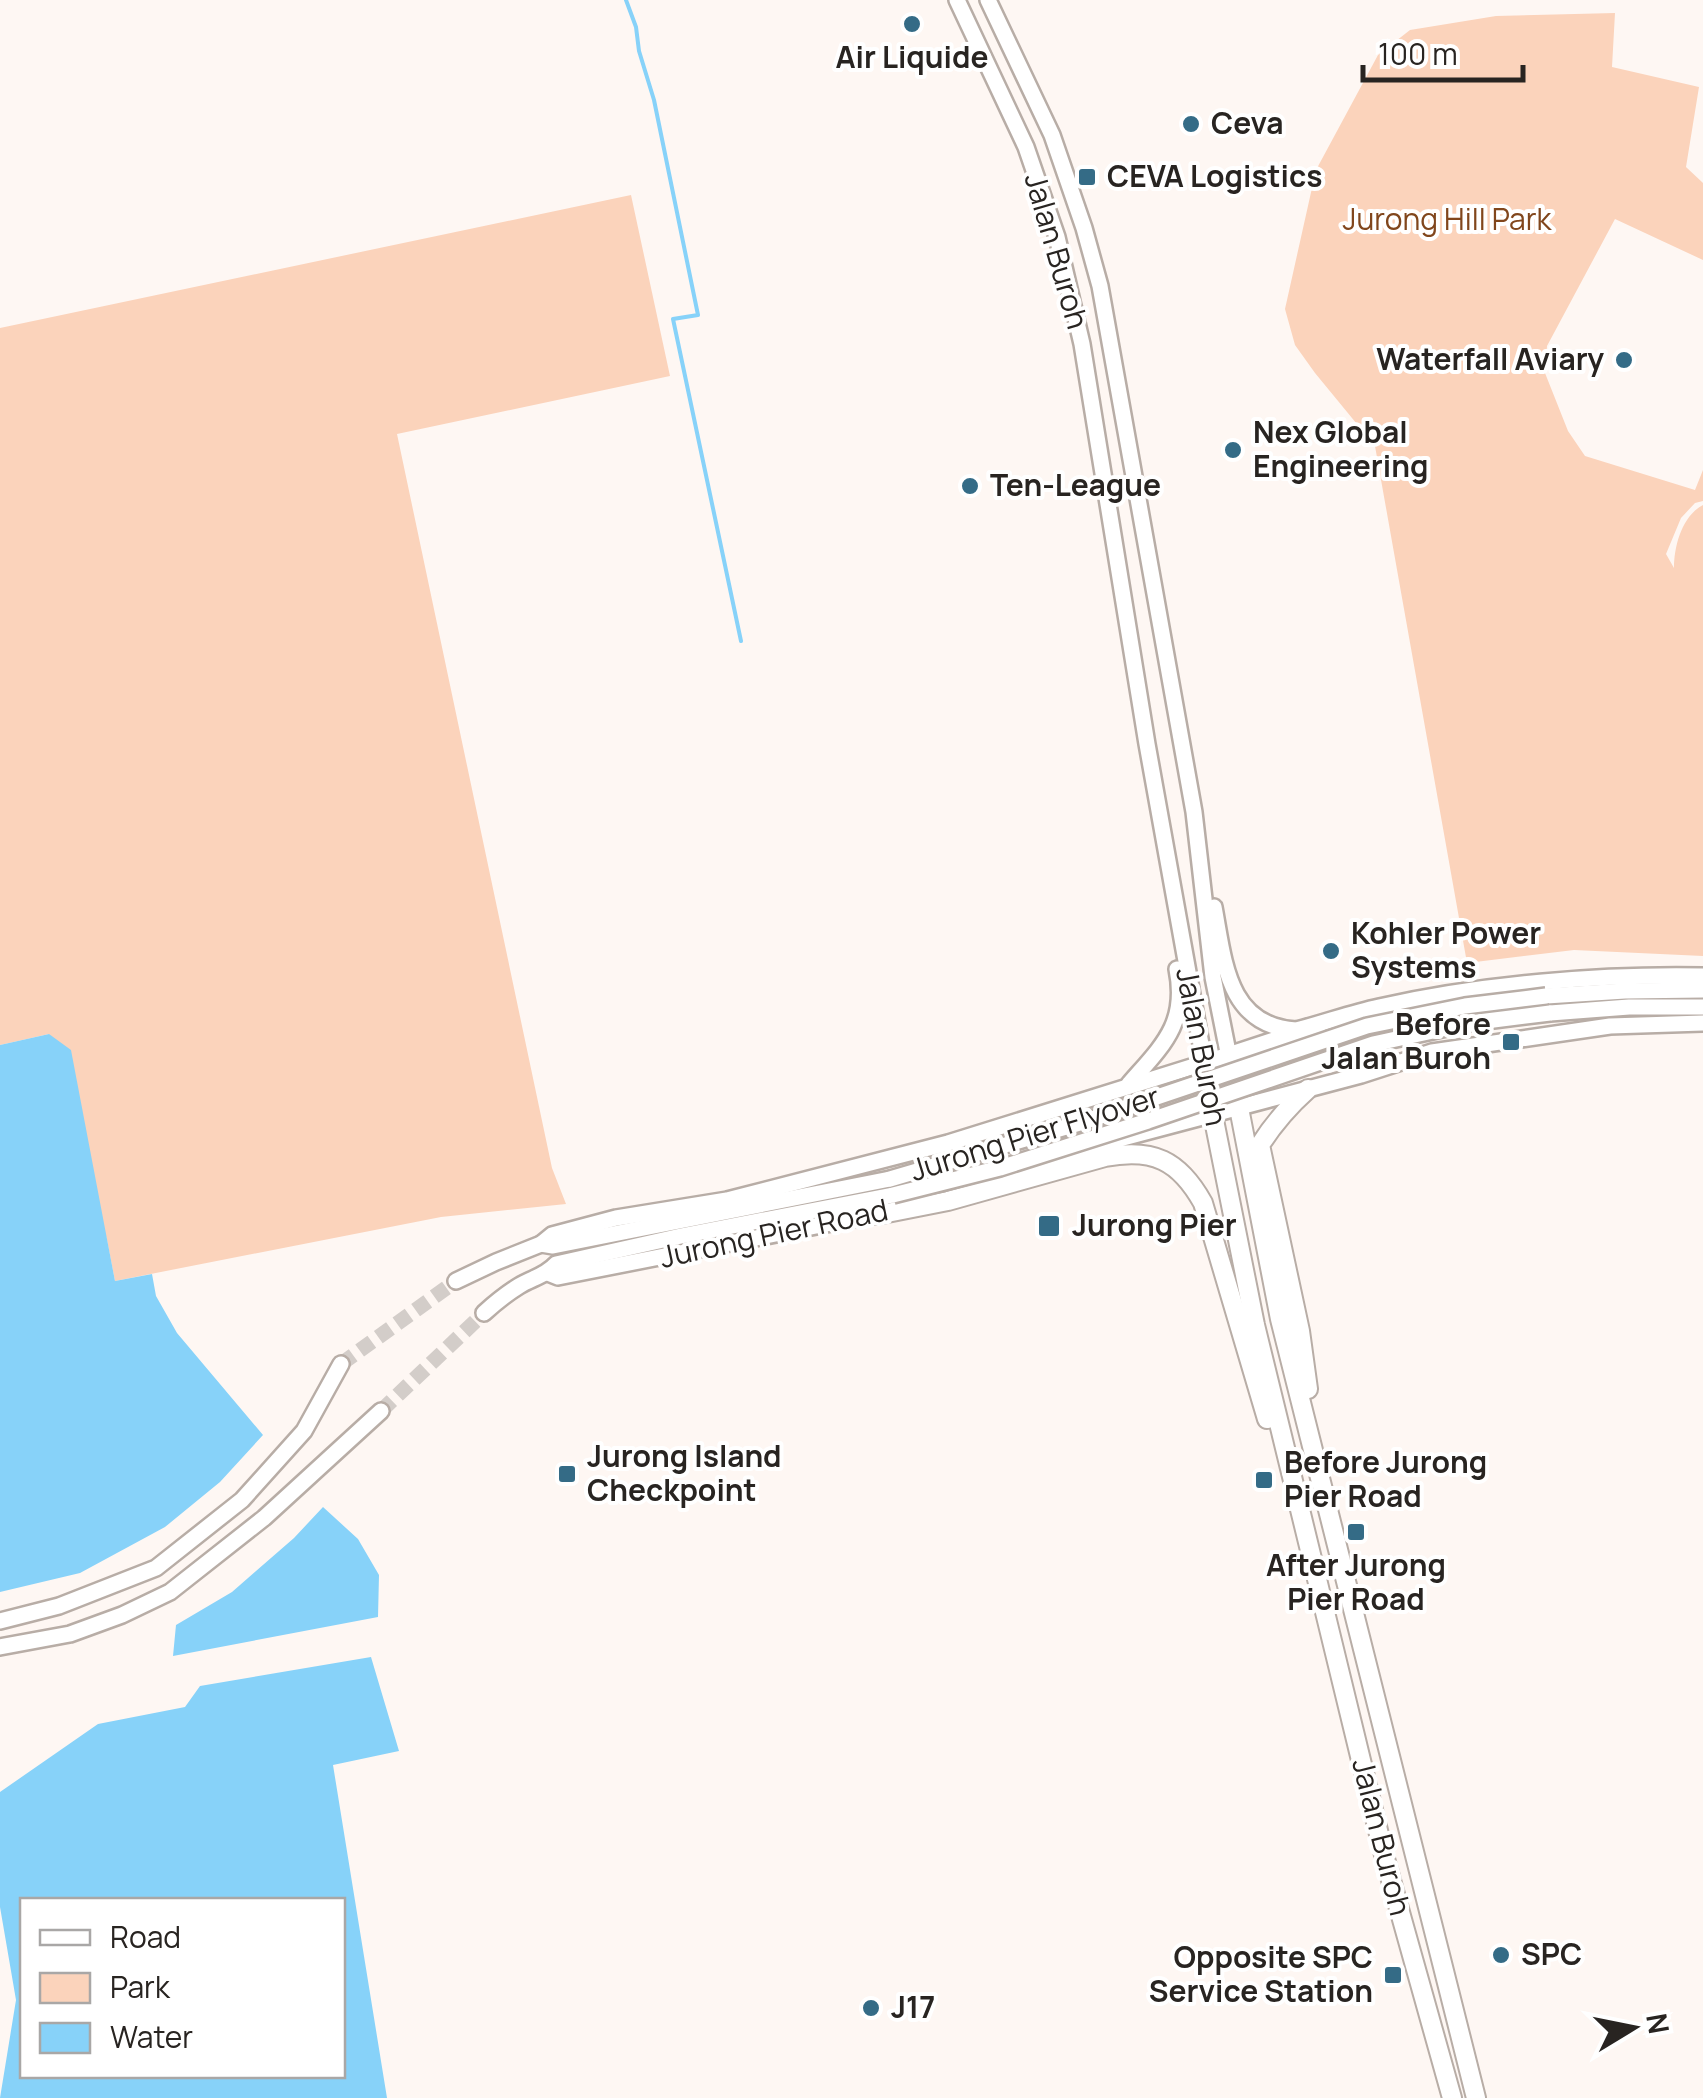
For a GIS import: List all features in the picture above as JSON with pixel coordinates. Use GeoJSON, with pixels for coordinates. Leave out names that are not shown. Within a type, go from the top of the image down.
{"type":"FeatureCollection","features":[{"type":"Feature","properties":{"kind":"highway"},"geometry":{"type":"LineString","coordinates":[[1308,1090],[1289,1106],[1260,1144],[1300,1331],[1310,1434]]}},
{"type":"Feature","properties":{"kind":"highway","name":"Jalan Buroh"},"geometry":{"type":"LineString","coordinates":[[1239,1108],[1280,1318],[1476,2098]]}},
{"type":"Feature","properties":{"kind":"highway","name":"Jalan Buroh"},"geometry":{"type":"LineString","coordinates":[[1213,1116],[1255,1325],[1384,1855],[1452,2098]]}},
{"type":"Feature","properties":{"kind":"highway"},"geometry":{"type":"LineString","coordinates":[[877,1215],[948,1201],[1105,1156],[1144,1154],[1171,1164],[1193,1186],[1202,1203],[1270,1431],[1286,1449]]}},
{"type":"Feature","properties":{"kind":"main road","name":"Jalan Buroh"},"geometry":{"type":"LineString","coordinates":[[957,0],[1026,147],[1058,237],[1082,344],[1166,858],[1213,1116]]}},
{"type":"Feature","properties":{"kind":"main road","name":"Jalan Buroh"},"geometry":{"type":"LineString","coordinates":[[988,0],[1052,135],[1100,286],[1194,812],[1213,977],[1239,1108]]}},
{"type":"Feature","properties":{"kind":"main road"},"geometry":{"type":"LineString","coordinates":[[1194,812],[1229,982],[1250,1012],[1283,1029],[1296,1030],[1378,1007],[1469,991],[1703,976]]}},
{"type":"Feature","properties":{"kind":"main road"},"geometry":{"type":"LineString","coordinates":[[1126,1087],[1176,1025],[1179,980],[1166,903],[1166,858]]}},
{"type":"Feature","properties":{"kind":"main road","name":"Jurong Pier Flyover"},"geometry":{"type":"LineString","coordinates":[[553,1275],[556,1264],[891,1187],[1367,1026],[1465,1006],[1546,996],[1703,990]]}},
{"type":"Feature","properties":{"kind":"main road","name":"Jurong Pier Flyover"},"geometry":{"type":"LineString","coordinates":[[546,1239],[553,1246],[1000,1168],[1373,1044],[1470,1023],[1629,1007],[1703,1006]]}},
{"type":"Feature","properties":{"kind":"main road","name":"Jurong Pier Road"},"geometry":{"type":"LineString","coordinates":[[553,1275],[877,1215],[1123,1138],[1446,1050],[1610,1026],[1703,1023]]}},
{"type":"Feature","properties":{"kind":"main road","name":"Jurong Pier Road"},"geometry":{"type":"LineString","coordinates":[[546,1239],[616,1218],[727,1200],[948,1142],[1204,1064],[1319,1024]]}},
{"type":"Feature","properties":{"kind":"main road"},"geometry":{"type":"LineString","coordinates":[[1204,1064],[1275,1098]]}},
{"type":"Feature","properties":{"kind":"main road"},"geometry":{"type":"LineString","coordinates":[[456,1281],[546,1239]]}},
{"type":"Feature","properties":{"kind":"main road"},"geometry":{"type":"LineString","coordinates":[[484,1313],[524,1283],[553,1275]]}},
{"type":"Feature","properties":{"kind":"main road"},"geometry":{"type":"LineString","coordinates":[[0,1621],[60,1606],[156,1568],[242,1500],[304,1431],[341,1364]]}},
{"type":"Feature","properties":{"kind":"main road"},"geometry":{"type":"LineString","coordinates":[[0,1647],[70,1634],[170,1592],[264,1518],[382,1411]]}},
{"type":"Feature","properties":{"kind":"green space","name":"Jurong Hill Park"},"geometry":{"type":"Polygon","coordinates":[[[1615,13],[1612,67],[1699,87],[1686,167],[1703,183],[1703,260],[1615,219],[1547,346],[1545,373],[1568,431],[1585,456],[1695,490],[1703,470],[1703,501],[1695,503],[1681,518],[1666,554],[1674,568],[1681,532],[1690,516],[1703,505],[1703,956],[1574,950],[1467,963],[1375,446],[1295,345],[1285,309],[1316,170],[1378,55],[1410,30],[1496,16],[1615,13]]]}},
{"type":"Feature","properties":{"kind":"green space"},"geometry":{"type":"Polygon","coordinates":[[[631,195],[670,376],[397,434],[552,1168],[566,1204],[441,1217],[115,1281],[49,1034],[0,1045],[0,328],[631,195]]]}},
{"type":"Feature","properties":{"kind":"water"},"geometry":{"type":"Polygon","coordinates":[[[49,1034],[71,1050],[115,1281],[152,1274],[156,1296],[177,1333],[263,1435],[220,1482],[165,1527],[80,1573],[0,1592],[0,1045],[49,1034]]]}},
{"type":"Feature","properties":{"kind":"water"},"geometry":{"type":"Polygon","coordinates":[[[323,1507],[358,1539],[379,1575],[378,1617],[173,1656],[176,1625],[232,1592],[323,1507]]]}},
{"type":"Feature","properties":{"kind":"water"},"geometry":{"type":"Polygon","coordinates":[[[371,1657],[399,1751],[333,1765],[387,2098],[0,2098],[16,2000],[0,1907],[0,1792],[98,1724],[185,1707],[200,1686],[371,1657]]]}},
{"type":"Feature","properties":{"kind":"waterway"},"geometry":{"type":"LineString","coordinates":[[626,0],[654,100],[698,315],[673,319],[741,641]]}},
{"type":"Feature","properties":{"kind":"tunnel"},"geometry":{"type":"LineString","coordinates":[[341,1364],[456,1281]]}},
{"type":"Feature","properties":{"kind":"tunnel"},"geometry":{"type":"LineString","coordinates":[[381,1411],[484,1313]]}},
{"type":"Feature","properties":{"kind":"place","name":"Air Liquide"},"geometry":{"type":"Point","coordinates":[912,24]}},
{"type":"Feature","properties":{"kind":"place","name":"Ceva"},"geometry":{"type":"Point","coordinates":[1191,124]}},
{"type":"Feature","properties":{"kind":"place","name":"CEVA Logistics"},"geometry":{"type":"Point","coordinates":[1087,177]}},
{"type":"Feature","properties":{"kind":"place","name":"Waterfall Aviary"},"geometry":{"type":"Point","coordinates":[1624,360]}},
{"type":"Feature","properties":{"kind":"place","name":"Nex Global Engineering"},"geometry":{"type":"Point","coordinates":[1233,450]}},
{"type":"Feature","properties":{"kind":"place","name":"Ten-League"},"geometry":{"type":"Point","coordinates":[970,486]}},
{"type":"Feature","properties":{"kind":"place","name":"Kohler Power Systems"},"geometry":{"type":"Point","coordinates":[1331,951]}},
{"type":"Feature","properties":{"kind":"place","name":"Before Jalan Buroh"},"geometry":{"type":"Point","coordinates":[1511,1042]}},
{"type":"Feature","properties":{"kind":"place","name":"Jurong Pier"},"geometry":{"type":"Point","coordinates":[1049,1226]}},
{"type":"Feature","properties":{"kind":"place","name":"Jurong Island Checkpoint"},"geometry":{"type":"Point","coordinates":[567,1474]}},
{"type":"Feature","properties":{"kind":"place","name":"Before Jurong Pier Road"},"geometry":{"type":"Point","coordinates":[1264,1480]}},
{"type":"Feature","properties":{"kind":"place","name":"After Jurong Pier Road"},"geometry":{"type":"Point","coordinates":[1356,1532]}},
{"type":"Feature","properties":{"kind":"place","name":"SPC"},"geometry":{"type":"Point","coordinates":[1501,1955]}},
{"type":"Feature","properties":{"kind":"place","name":"Opposite SPC Service Station"},"geometry":{"type":"Point","coordinates":[1393,1975]}},
{"type":"Feature","properties":{"kind":"place","name":"J17"},"geometry":{"type":"Point","coordinates":[871,2008]}}]}
